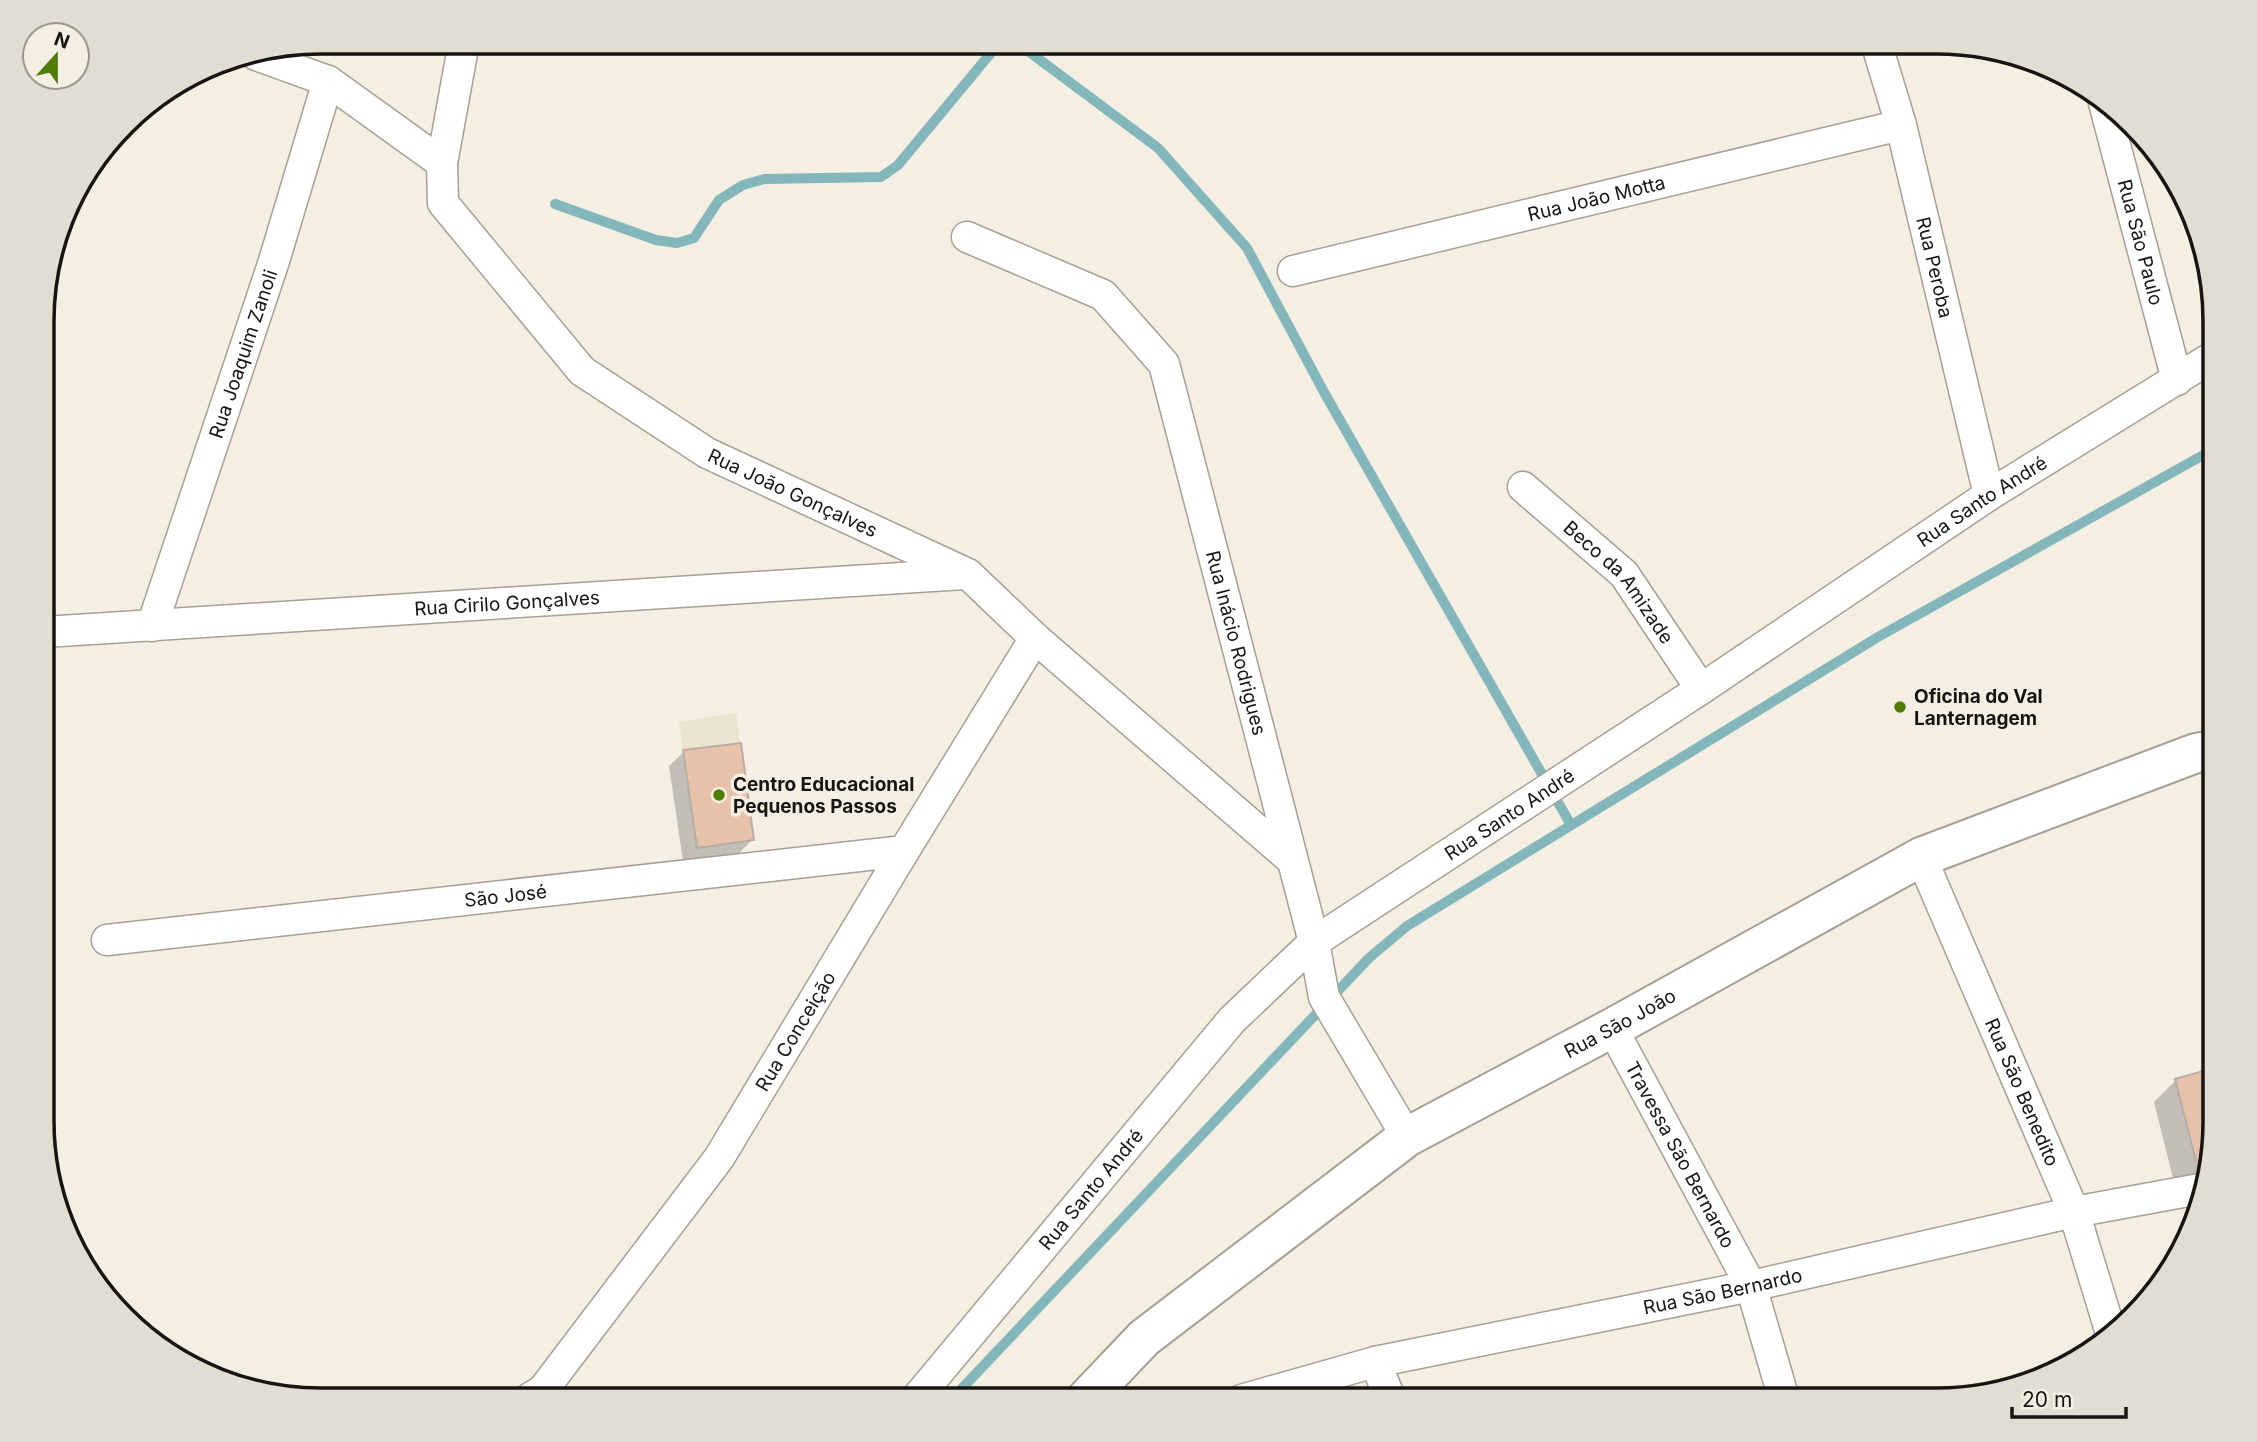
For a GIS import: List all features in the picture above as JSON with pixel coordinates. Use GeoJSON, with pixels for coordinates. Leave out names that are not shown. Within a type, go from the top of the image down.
{"type":"FeatureCollection","features":[{"type":"Feature","properties":{"kind":"street","name":"Rua João Gonçalves"},"geometry":{"type":"LineString","coordinates":[[462,54],[442,163],[443,202],[582,371],[708,453],[968,573],[1035,638],[1292,860]]}},
{"type":"Feature","properties":{"kind":"street","name":"Rua Peroba"},"geometry":{"type":"LineString","coordinates":[[1879,54],[1901,125],[1990,495]]}},
{"type":"Feature","properties":{"kind":"street"},"geometry":{"type":"LineString","coordinates":[[268,59],[328,81],[442,163]]}},
{"type":"Feature","properties":{"kind":"street","name":"Rua Joaquim Zanoli"},"geometry":{"type":"LineString","coordinates":[[152,625],[274,261],[328,81]]}},
{"type":"Feature","properties":{"kind":"street","name":"Rua São Paulo"},"geometry":{"type":"LineString","coordinates":[[2108,117],[2177,380]]}},
{"type":"Feature","properties":{"kind":"street","name":"Rua João Motta"},"geometry":{"type":"LineString","coordinates":[[1293,271],[1901,125]]}},
{"type":"Feature","properties":{"kind":"street","name":"Rua Inácio Rodrigues"},"geometry":{"type":"LineString","coordinates":[[967,237],[1103,295],[1164,364],[1314,942],[1324,998],[1407,1138]]}},
{"type":"Feature","properties":{"kind":"street","name":"Rua Santo André"},"geometry":{"type":"LineString","coordinates":[[925,1388],[1232,1020],[1314,942],[1701,689],[1990,495],[2203,363]]}},
{"type":"Feature","properties":{"kind":"street","name":"Beco da Amizade"},"geometry":{"type":"LineString","coordinates":[[1523,487],[1624,574],[1701,689]]}},
{"type":"Feature","properties":{"kind":"street","name":"Rua Cirilo Gonçalves"},"geometry":{"type":"LineString","coordinates":[[54,631],[968,573]]}},
{"type":"Feature","properties":{"kind":"street","name":"Rua Conceição"},"geometry":{"type":"LineString","coordinates":[[545,1388],[719,1158],[1035,638]]}},
{"type":"Feature","properties":{"kind":"street","name":"Rua São João"},"geometry":{"type":"LineString","coordinates":[[1096,1388],[1144,1338],[1407,1138],[1921,857],[2203,752]]}},
{"type":"Feature","properties":{"kind":"street","name":"São José"},"geometry":{"type":"LineString","coordinates":[[107,940],[904,851]]}},
{"type":"Feature","properties":{"kind":"street","name":"Rua São Benedito"},"geometry":{"type":"LineString","coordinates":[[1921,857],[2074,1212],[2108,1325]]}},
{"type":"Feature","properties":{"kind":"street","name":"Travessa São Bernardo"},"geometry":{"type":"LineString","coordinates":[[1612,1028],[1751,1286],[1781,1388]]}},
{"type":"Feature","properties":{"kind":"street","name":"Rua São Bernardo"},"geometry":{"type":"LineString","coordinates":[[1284,1388],[1376,1362],[1751,1286],[2074,1212],[2194,1190]]}},
{"type":"Feature","properties":{"kind":"street"},"geometry":{"type":"LineString","coordinates":[[1376,1362],[1386,1388]]}},
{"type":"Feature","properties":{"kind":"shaded area","name":"Centro Educacional Pequenos Passos"},"geometry":{"type":"Polygon","coordinates":[[[736,713],[754,840],[697,848],[679,722],[736,713]]]}},
{"type":"Feature","properties":{"kind":"building","name":"Centro Educacional Pequenos Passos"},"geometry":{"type":"Polygon","coordinates":[[[741,743],[754,840],[697,848],[683,750],[741,743]]]}},
{"type":"Feature","properties":{"kind":"building"},"geometry":{"type":"Polygon","coordinates":[[[2203,1071],[2200,1160],[2196,1161],[2175,1079],[2203,1071]]]}},
{"type":"Feature","properties":{"kind":"waterway"},"geometry":{"type":"LineString","coordinates":[[555,204],[656,240],[677,243],[694,238],[719,200],[743,185],[764,179],[881,177],[898,165],[990,54]]}},
{"type":"Feature","properties":{"kind":"waterway"},"geometry":{"type":"LineString","coordinates":[[1032,54],[1158,148],[1247,248],[1325,394],[1571,825]]}},
{"type":"Feature","properties":{"kind":"waterway"},"geometry":{"type":"LineString","coordinates":[[962,1388],[1369,958],[1407,926],[1878,637],[2203,455]]}},
{"type":"Feature","properties":{"kind":"place","name":"Oficina do Val Lanternagem"},"geometry":{"type":"Point","coordinates":[1900,707]}},
{"type":"Feature","properties":{"kind":"place","name":"Centro Educacional Pequenos Passos"},"geometry":{"type":"Point","coordinates":[719,795]}}]}
